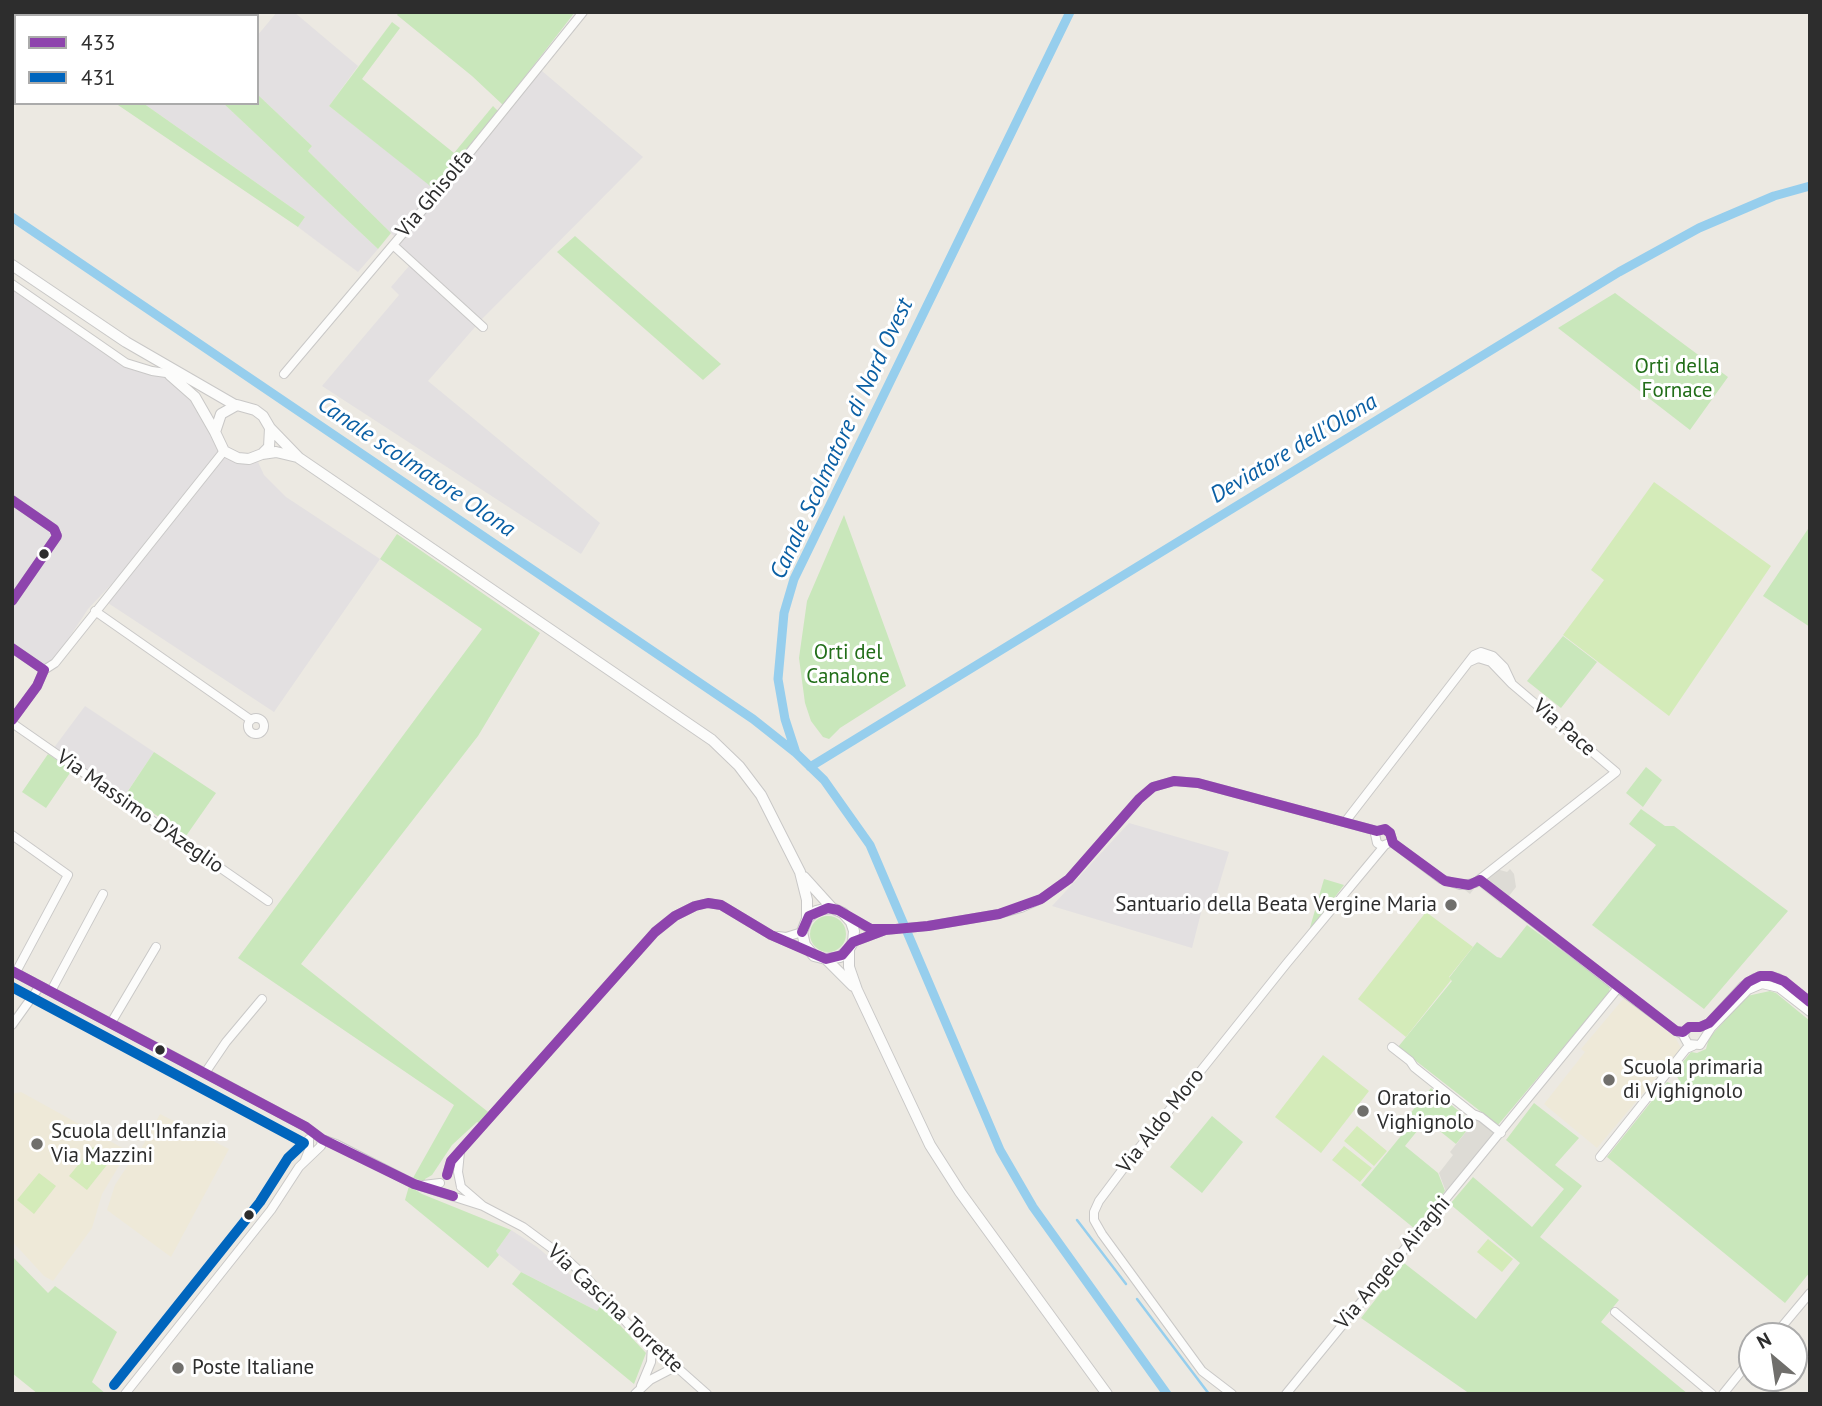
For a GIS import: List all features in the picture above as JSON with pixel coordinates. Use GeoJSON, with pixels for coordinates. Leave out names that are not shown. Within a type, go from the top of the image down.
{"type":"FeatureCollection","features":[{"type":"Feature","properties":{"kind":"main road"},"geometry":{"type":"LineString","coordinates":[[12,265],[126,342],[195,397],[224,451],[237,458],[249,459],[276,452],[299,458]]}},
{"type":"Feature","properties":{"kind":"main road"},"geometry":{"type":"LineString","coordinates":[[126,342],[234,405],[255,410],[299,458],[712,740],[739,766],[761,795],[800,872],[807,900],[804,942],[809,951],[826,959],[857,990]]}},
{"type":"Feature","properties":{"kind":"main road"},"geometry":{"type":"LineString","coordinates":[[215,432],[220,414],[234,405]]}},
{"type":"Feature","properties":{"kind":"main road"},"geometry":{"type":"LineString","coordinates":[[262,454],[268,447],[270,428]]}},
{"type":"Feature","properties":{"kind":"main road"},"geometry":{"type":"LineString","coordinates":[[800,872],[832,908],[848,918],[853,927],[849,967],[857,990],[916,1119],[942,1166],[1107,1394]]}},
{"type":"Feature","properties":{"kind":"main road"},"geometry":{"type":"LineString","coordinates":[[807,919],[819,910],[832,908]]}},
{"type":"Feature","properties":{"kind":"main road"},"geometry":{"type":"LineString","coordinates":[[826,959],[837,958],[850,946]]}},
{"type":"Feature","properties":{"kind":"street","name":"Via Ghisolfa"},"geometry":{"type":"LineString","coordinates":[[284,374],[583,12]]}},
{"type":"Feature","properties":{"kind":"street"},"geometry":{"type":"LineString","coordinates":[[393,245],[483,327]]}},
{"type":"Feature","properties":{"kind":"street"},"geometry":{"type":"LineString","coordinates":[[12,285],[126,363],[166,373]]}},
{"type":"Feature","properties":{"kind":"street"},"geometry":{"type":"LineString","coordinates":[[12,721],[44,670],[55,663],[224,451]]}},
{"type":"Feature","properties":{"kind":"street"},"geometry":{"type":"LineString","coordinates":[[12,499],[54,529],[57,536],[12,601]]}},
{"type":"Feature","properties":{"kind":"street"},"geometry":{"type":"LineString","coordinates":[[95,611],[251,720]]}},
{"type":"Feature","properties":{"kind":"street"},"geometry":{"type":"LineString","coordinates":[[12,648],[44,670]]}},
{"type":"Feature","properties":{"kind":"street","name":"Via Pace"},"geometry":{"type":"LineString","coordinates":[[1345,822],[1469,662],[1478,658],[1491,662],[1512,684],[1616,772],[1480,880]]}},
{"type":"Feature","properties":{"kind":"street","name":"Via Massimo D'Azeglio"},"geometry":{"type":"LineString","coordinates":[[12,721],[268,901]]}},
{"type":"Feature","properties":{"kind":"street"},"geometry":{"type":"LineString","coordinates":[[848,918],[871,929],[884,930],[928,926],[1021,908],[1041,899],[1069,879],[1139,799],[1153,787],[1181,780],[1365,827],[1445,881],[1469,885],[1480,880],[1618,988],[1686,1039],[1700,1045],[1705,1036],[1748,990],[1762,984],[1776,982],[1810,1012]]}},
{"type":"Feature","properties":{"kind":"street"},"geometry":{"type":"LineString","coordinates":[[12,835],[68,875],[14,971],[299,1124],[318,1141],[336,1143],[420,1185],[453,1196],[460,1183],[458,1166],[461,1151]]}},
{"type":"Feature","properties":{"kind":"street","name":"Via Aldo Moro"},"geometry":{"type":"LineString","coordinates":[[1232,1394],[1202,1371],[1102,1234],[1094,1220],[1094,1212],[1099,1201],[1377,853],[1384,840]]}},
{"type":"Feature","properties":{"kind":"street"},"geometry":{"type":"LineString","coordinates":[[51,991],[103,894]]}},
{"type":"Feature","properties":{"kind":"street"},"geometry":{"type":"LineString","coordinates":[[420,1185],[440,1182],[447,1175],[449,1164],[665,923],[695,906],[714,904],[730,908],[771,935],[809,951]]}},
{"type":"Feature","properties":{"kind":"street"},"geometry":{"type":"LineString","coordinates":[[850,946],[884,930]]}},
{"type":"Feature","properties":{"kind":"street"},"geometry":{"type":"LineString","coordinates":[[771,935],[786,937],[803,932]]}},
{"type":"Feature","properties":{"kind":"street"},"geometry":{"type":"LineString","coordinates":[[111,1023],[156,947]]}},
{"type":"Feature","properties":{"kind":"street"},"geometry":{"type":"LineString","coordinates":[[1700,1027],[1713,1019],[1748,982],[1765,976],[1810,1002]]}},
{"type":"Feature","properties":{"kind":"street"},"geometry":{"type":"LineString","coordinates":[[12,1025],[40,986]]}},
{"type":"Feature","properties":{"kind":"street","name":"Via Angelo Airaghi"},"geometry":{"type":"LineString","coordinates":[[1286,1394],[1618,988]]}},
{"type":"Feature","properties":{"kind":"street"},"geometry":{"type":"LineString","coordinates":[[205,1073],[226,1042],[262,999]]}},
{"type":"Feature","properties":{"kind":"street"},"geometry":{"type":"LineString","coordinates":[[1600,1157],[1693,1026],[1700,1027],[1705,1036]]}},
{"type":"Feature","properties":{"kind":"street"},"geometry":{"type":"LineString","coordinates":[[1392,1047],[1463,1106],[1501,1133]]}},
{"type":"Feature","properties":{"kind":"street"},"geometry":{"type":"LineString","coordinates":[[125,1394],[271,1210],[318,1141]]}},
{"type":"Feature","properties":{"kind":"street"},"geometry":{"type":"LineString","coordinates":[[447,1175],[454,1175],[460,1183]]}},
{"type":"Feature","properties":{"kind":"street"},"geometry":{"type":"LineString","coordinates":[[440,1182],[442,1192]]}},
{"type":"Feature","properties":{"kind":"street","name":"Via Cascina Torrette"},"geometry":{"type":"LineString","coordinates":[[460,1183],[483,1206]]}},
{"type":"Feature","properties":{"kind":"street","name":"Via Cascina Torrette"},"geometry":{"type":"LineString","coordinates":[[453,1196],[483,1206],[523,1227],[565,1258],[652,1346],[707,1394]]}},
{"type":"Feature","properties":{"kind":"street"},"geometry":{"type":"LineString","coordinates":[[1786,1322],[1810,1293]]}},
{"type":"Feature","properties":{"kind":"street"},"geometry":{"type":"LineString","coordinates":[[1615,1312],[1712,1394]]}},
{"type":"Feature","properties":{"kind":"street"},"geometry":{"type":"LineString","coordinates":[[638,1390],[651,1363],[652,1346]]}},
{"type":"Feature","properties":{"kind":"street"},"geometry":{"type":"LineString","coordinates":[[638,1390],[675,1367]]}},
{"type":"Feature","properties":{"kind":"street"},"geometry":{"type":"LineString","coordinates":[[1723,1394],[1738,1375]]}},
{"type":"Feature","properties":{"kind":"shaded area"},"geometry":{"type":"Polygon","coordinates":[[[277,12],[294,12],[358,66],[329,106],[434,188],[535,65],[643,157],[482,319],[428,381],[600,523],[581,554],[322,386],[399,295],[391,287],[409,266],[393,251],[400,242],[308,151],[312,146],[259,96],[259,34],[277,12]]]}},
{"type":"Feature","properties":{"kind":"shaded area"},"geometry":{"type":"Polygon","coordinates":[[[146,105],[225,105],[378,249],[358,272],[298,227],[305,217],[146,105]]]}},
{"type":"Feature","properties":{"kind":"shaded area"},"geometry":{"type":"Polygon","coordinates":[[[12,284],[126,363],[159,373],[181,384],[224,451],[123,572],[88,609],[55,659],[44,670],[12,648],[12,284]]]}},
{"type":"Feature","properties":{"kind":"shaded area"},"geometry":{"type":"Polygon","coordinates":[[[225,456],[247,463],[258,462],[264,475],[286,497],[380,559],[274,712],[108,603],[225,456]]]}},
{"type":"Feature","properties":{"kind":"shaded area"},"geometry":{"type":"Polygon","coordinates":[[[85,706],[154,752],[123,798],[53,749],[85,706]]]}},
{"type":"Feature","properties":{"kind":"shaded area"},"geometry":{"type":"Polygon","coordinates":[[[1129,823],[1229,852],[1213,905],[1202,909],[1192,948],[1052,906],[1129,823]]]}},
{"type":"Feature","properties":{"kind":"shaded area"},"geometry":{"type":"Polygon","coordinates":[[[1495,862],[1500,870],[1507,872],[1510,869],[1514,874],[1516,887],[1502,905],[1477,885],[1470,894],[1461,887],[1495,862]]]}},
{"type":"Feature","properties":{"kind":"shaded area","name":"Scuola primaria di Vighignolo"},"geometry":{"type":"Polygon","coordinates":[[[1624,998],[1675,1037],[1681,1048],[1597,1148],[1544,1104],[1585,1052],[1581,1049],[1624,998]]]}},
{"type":"Feature","properties":{"kind":"shaded area"},"geometry":{"type":"Polygon","coordinates":[[[21,1092],[128,1151],[102,1194],[92,1228],[53,1281],[44,1276],[12,1241],[12,1094],[21,1092]]]}},
{"type":"Feature","properties":{"kind":"shaded area"},"geometry":{"type":"Polygon","coordinates":[[[160,1114],[229,1149],[171,1257],[107,1210],[115,1185],[141,1149],[160,1114]]]}},
{"type":"Feature","properties":{"kind":"shaded area"},"geometry":{"type":"Polygon","coordinates":[[[1477,1118],[1494,1133],[1446,1192],[1439,1173],[1453,1155],[1450,1152],[1477,1118]]]}},
{"type":"Feature","properties":{"kind":"shaded area"},"geometry":{"type":"Polygon","coordinates":[[[511,1230],[537,1247],[579,1282],[601,1305],[597,1311],[521,1272],[499,1255],[496,1251],[511,1230]]]}},
{"type":"Feature","properties":{"kind":"green space"},"geometry":{"type":"Polygon","coordinates":[[[399,12],[575,12],[503,105],[397,15],[399,12]]]}},
{"type":"Feature","properties":{"kind":"green space"},"geometry":{"type":"Polygon","coordinates":[[[392,22],[400,28],[362,79],[454,153],[493,106],[498,111],[434,189],[329,106],[392,22]]]}},
{"type":"Feature","properties":{"kind":"green space"},"geometry":{"type":"Polygon","coordinates":[[[259,96],[312,146],[308,151],[391,233],[378,249],[225,105],[259,105],[259,96]]]}},
{"type":"Feature","properties":{"kind":"green space"},"geometry":{"type":"Polygon","coordinates":[[[118,105],[146,105],[305,217],[298,227],[118,105]]]}},
{"type":"Feature","properties":{"kind":"green space"},"geometry":{"type":"Polygon","coordinates":[[[575,236],[721,364],[703,380],[557,252],[575,236]]]}},
{"type":"Feature","properties":{"kind":"green space","name":"Orti della Fornace"},"geometry":{"type":"Polygon","coordinates":[[[1615,293],[1728,377],[1690,430],[1558,328],[1615,293]]]}},
{"type":"Feature","properties":{"kind":"green space"},"geometry":{"type":"Polygon","coordinates":[[[1654,482],[1771,566],[1669,716],[1563,635],[1604,580],[1591,570],[1654,482]]]}},
{"type":"Feature","properties":{"kind":"green space","name":"Orti del Canalone"},"geometry":{"type":"Polygon","coordinates":[[[844,515],[906,686],[840,728],[829,739],[823,737],[811,721],[805,703],[799,658],[807,601],[844,515]]]}},
{"type":"Feature","properties":{"kind":"green space"},"geometry":{"type":"Polygon","coordinates":[[[1810,526],[1810,627],[1763,596],[1810,526]]]}},
{"type":"Feature","properties":{"kind":"green space"},"geometry":{"type":"Polygon","coordinates":[[[397,534],[540,633],[478,736],[301,964],[492,1115],[483,1125],[477,1122],[452,1145],[432,1175],[425,1179],[426,1182],[413,1178],[454,1105],[238,958],[482,629],[380,559],[397,534]]]}},
{"type":"Feature","properties":{"kind":"green space"},"geometry":{"type":"Polygon","coordinates":[[[1563,636],[1597,662],[1561,708],[1527,681],[1563,636]]]}},
{"type":"Feature","properties":{"kind":"green space"},"geometry":{"type":"Polygon","coordinates":[[[154,752],[216,793],[186,836],[126,794],[154,752]]]}},
{"type":"Feature","properties":{"kind":"green space"},"geometry":{"type":"Polygon","coordinates":[[[48,754],[72,770],[46,808],[22,792],[48,754]]]}},
{"type":"Feature","properties":{"kind":"green space"},"geometry":{"type":"Polygon","coordinates":[[[1646,767],[1662,780],[1643,807],[1626,793],[1646,767]]]}},
{"type":"Feature","properties":{"kind":"green space"},"geometry":{"type":"Polygon","coordinates":[[[1641,809],[1665,826],[1674,826],[1788,911],[1704,1009],[1592,925],[1656,845],[1629,824],[1641,809]]]}},
{"type":"Feature","properties":{"kind":"green space"},"geometry":{"type":"Polygon","coordinates":[[[1324,879],[1344,885],[1309,931],[1324,879]]]}},
{"type":"Feature","properties":{"kind":"green space"},"geometry":{"type":"Polygon","coordinates":[[[1426,912],[1473,947],[1406,1037],[1358,999],[1426,912]]]}},
{"type":"Feature","properties":{"kind":"green space"},"geometry":{"type":"Polygon","coordinates":[[[828,916],[841,921],[846,934],[841,947],[828,952],[815,947],[810,934],[815,921],[828,916]]]}},
{"type":"Feature","properties":{"kind":"green space"},"geometry":{"type":"Polygon","coordinates":[[[1527,925],[1610,986],[1609,993],[1498,1125],[1398,1047],[1452,981],[1449,978],[1477,942],[1501,958],[1527,925]]]}},
{"type":"Feature","properties":{"kind":"green space"},"geometry":{"type":"Polygon","coordinates":[[[1770,991],[1810,1021],[1810,1272],[1785,1303],[1607,1157],[1667,1082],[1676,1086],[1679,1080],[1677,1069],[1691,1052],[1697,1053],[1706,1049],[1709,1038],[1747,996],[1770,991]]]}},
{"type":"Feature","properties":{"kind":"green space"},"geometry":{"type":"Polygon","coordinates":[[[1323,1055],[1369,1091],[1321,1153],[1275,1117],[1323,1055]]]}},
{"type":"Feature","properties":{"kind":"green space"},"geometry":{"type":"Polygon","coordinates":[[[1431,1088],[1473,1123],[1456,1144],[1426,1120],[1405,1146],[1438,1173],[1445,1191],[1415,1229],[1361,1185],[1409,1126],[1404,1121],[1431,1088]]]}},
{"type":"Feature","properties":{"kind":"green space"},"geometry":{"type":"Polygon","coordinates":[[[1534,1103],[1579,1138],[1555,1165],[1582,1186],[1540,1237],[1619,1300],[1601,1322],[1688,1394],[1470,1394],[1361,1318],[1404,1263],[1476,1319],[1520,1263],[1450,1204],[1473,1177],[1532,1227],[1564,1189],[1506,1140],[1534,1103]]]}},
{"type":"Feature","properties":{"kind":"green space"},"geometry":{"type":"Polygon","coordinates":[[[1212,1116],[1243,1142],[1202,1193],[1170,1167],[1212,1116]]]}},
{"type":"Feature","properties":{"kind":"green space"},"geometry":{"type":"Polygon","coordinates":[[[1357,1126],[1387,1151],[1374,1166],[1344,1141],[1357,1126]]]}},
{"type":"Feature","properties":{"kind":"green space"},"geometry":{"type":"Polygon","coordinates":[[[1344,1146],[1372,1168],[1360,1182],[1332,1160],[1344,1146]]]}},
{"type":"Feature","properties":{"kind":"green space"},"geometry":{"type":"Polygon","coordinates":[[[93,1147],[110,1161],[87,1190],[69,1176],[93,1147]]]}},
{"type":"Feature","properties":{"kind":"green space"},"geometry":{"type":"Polygon","coordinates":[[[39,1173],[56,1186],[34,1214],[17,1200],[39,1173]]]}},
{"type":"Feature","properties":{"kind":"green space"},"geometry":{"type":"Polygon","coordinates":[[[409,1186],[422,1194],[511,1230],[496,1251],[499,1255],[488,1268],[405,1200],[409,1186]]]}},
{"type":"Feature","properties":{"kind":"green space"},"geometry":{"type":"Polygon","coordinates":[[[1488,1239],[1513,1259],[1502,1272],[1477,1252],[1488,1239]]]}},
{"type":"Feature","properties":{"kind":"green space"},"geometry":{"type":"Polygon","coordinates":[[[12,1256],[48,1293],[55,1286],[117,1332],[92,1382],[106,1394],[38,1394],[12,1373],[12,1256]]]}},
{"type":"Feature","properties":{"kind":"green space"},"geometry":{"type":"Polygon","coordinates":[[[521,1272],[597,1311],[601,1305],[646,1353],[634,1384],[512,1284],[521,1272]]]}},
{"type":"Feature","properties":{"kind":"waterway","name":"Canale Scolmatore di Nord Ovest"},"geometry":{"type":"LineString","coordinates":[[1070,12],[794,579],[784,613],[778,679],[785,719],[796,753],[824,780],[870,845],[1000,1150],[1033,1207],[1167,1394]]}},
{"type":"Feature","properties":{"kind":"waterway","name":"Deviatore dell'Olona"},"geometry":{"type":"LineString","coordinates":[[810,767],[1619,272],[1699,228],[1774,196],[1810,186]]}},
{"type":"Feature","properties":{"kind":"waterway","name":"Canale scolmatore Olona"},"geometry":{"type":"LineString","coordinates":[[12,217],[753,719],[796,753]]}},
{"type":"Feature","properties":{"kind":"waterway"},"geometry":{"type":"LineString","coordinates":[[1077,1220],[1126,1284]]}},
{"type":"Feature","properties":{"kind":"waterway"},"geometry":{"type":"LineString","coordinates":[[1137,1299],[1209,1394]]}},
{"type":"Feature","properties":{"kind":"transit line","name":"433"},"geometry":{"type":"LineString","coordinates":[[12,500],[54,529],[57,536],[12,601]]}},
{"type":"Feature","properties":{"kind":"transit line","name":"433"},"geometry":{"type":"LineString","coordinates":[[12,648],[44,670],[37,686],[12,720]]}},
{"type":"Feature","properties":{"kind":"transit line","name":"433"},"geometry":{"type":"LineString","coordinates":[[853,942],[885,930],[999,914],[1041,899],[1069,879],[1139,799],[1153,787],[1174,781],[1198,783],[1377,831],[1385,829],[1390,833],[1393,843],[1445,881],[1469,885],[1480,880]]}},
{"type":"Feature","properties":{"kind":"transit line","name":"433"},"geometry":{"type":"LineString","coordinates":[[1480,880],[1676,1031],[1683,1032],[1689,1027],[1700,1027],[1709,1023],[1748,982],[1760,976],[1771,976],[1784,981],[1810,1002]]}},
{"type":"Feature","properties":{"kind":"transit line","name":"433"},"geometry":{"type":"LineString","coordinates":[[447,1175],[451,1161],[655,932],[675,916],[695,906],[708,903],[721,905],[771,935],[826,959],[842,955],[853,942]]}},
{"type":"Feature","properties":{"kind":"transit line","name":"433"},"geometry":{"type":"LineString","coordinates":[[802,932],[809,916],[828,908],[838,910],[871,929],[893,929]]}},
{"type":"Feature","properties":{"kind":"transit line","name":"433"},"geometry":{"type":"LineString","coordinates":[[12,971],[306,1127],[322,1139],[414,1184],[453,1196]]}},
{"type":"Feature","properties":{"kind":"transit line","name":"431"},"geometry":{"type":"LineString","coordinates":[[12,987],[304,1143],[288,1158],[260,1202],[114,1385]]}},
{"type":"Feature","properties":{"kind":"place","name":"Santuario della Beata Vergine Maria"},"geometry":{"type":"Point","coordinates":[1451,905]}},
{"type":"Feature","properties":{"kind":"place","name":"Scuola primaria di Vighignolo"},"geometry":{"type":"Point","coordinates":[1609,1080]}},
{"type":"Feature","properties":{"kind":"place","name":"Oratorio Vighignolo"},"geometry":{"type":"Point","coordinates":[1363,1111]}},
{"type":"Feature","properties":{"kind":"place","name":"Scuola dell'Infanzia Via Mazzini"},"geometry":{"type":"Point","coordinates":[37,1144]}},
{"type":"Feature","properties":{"kind":"place","name":"Poste Italiane"},"geometry":{"type":"Point","coordinates":[178,1368]}}]}
